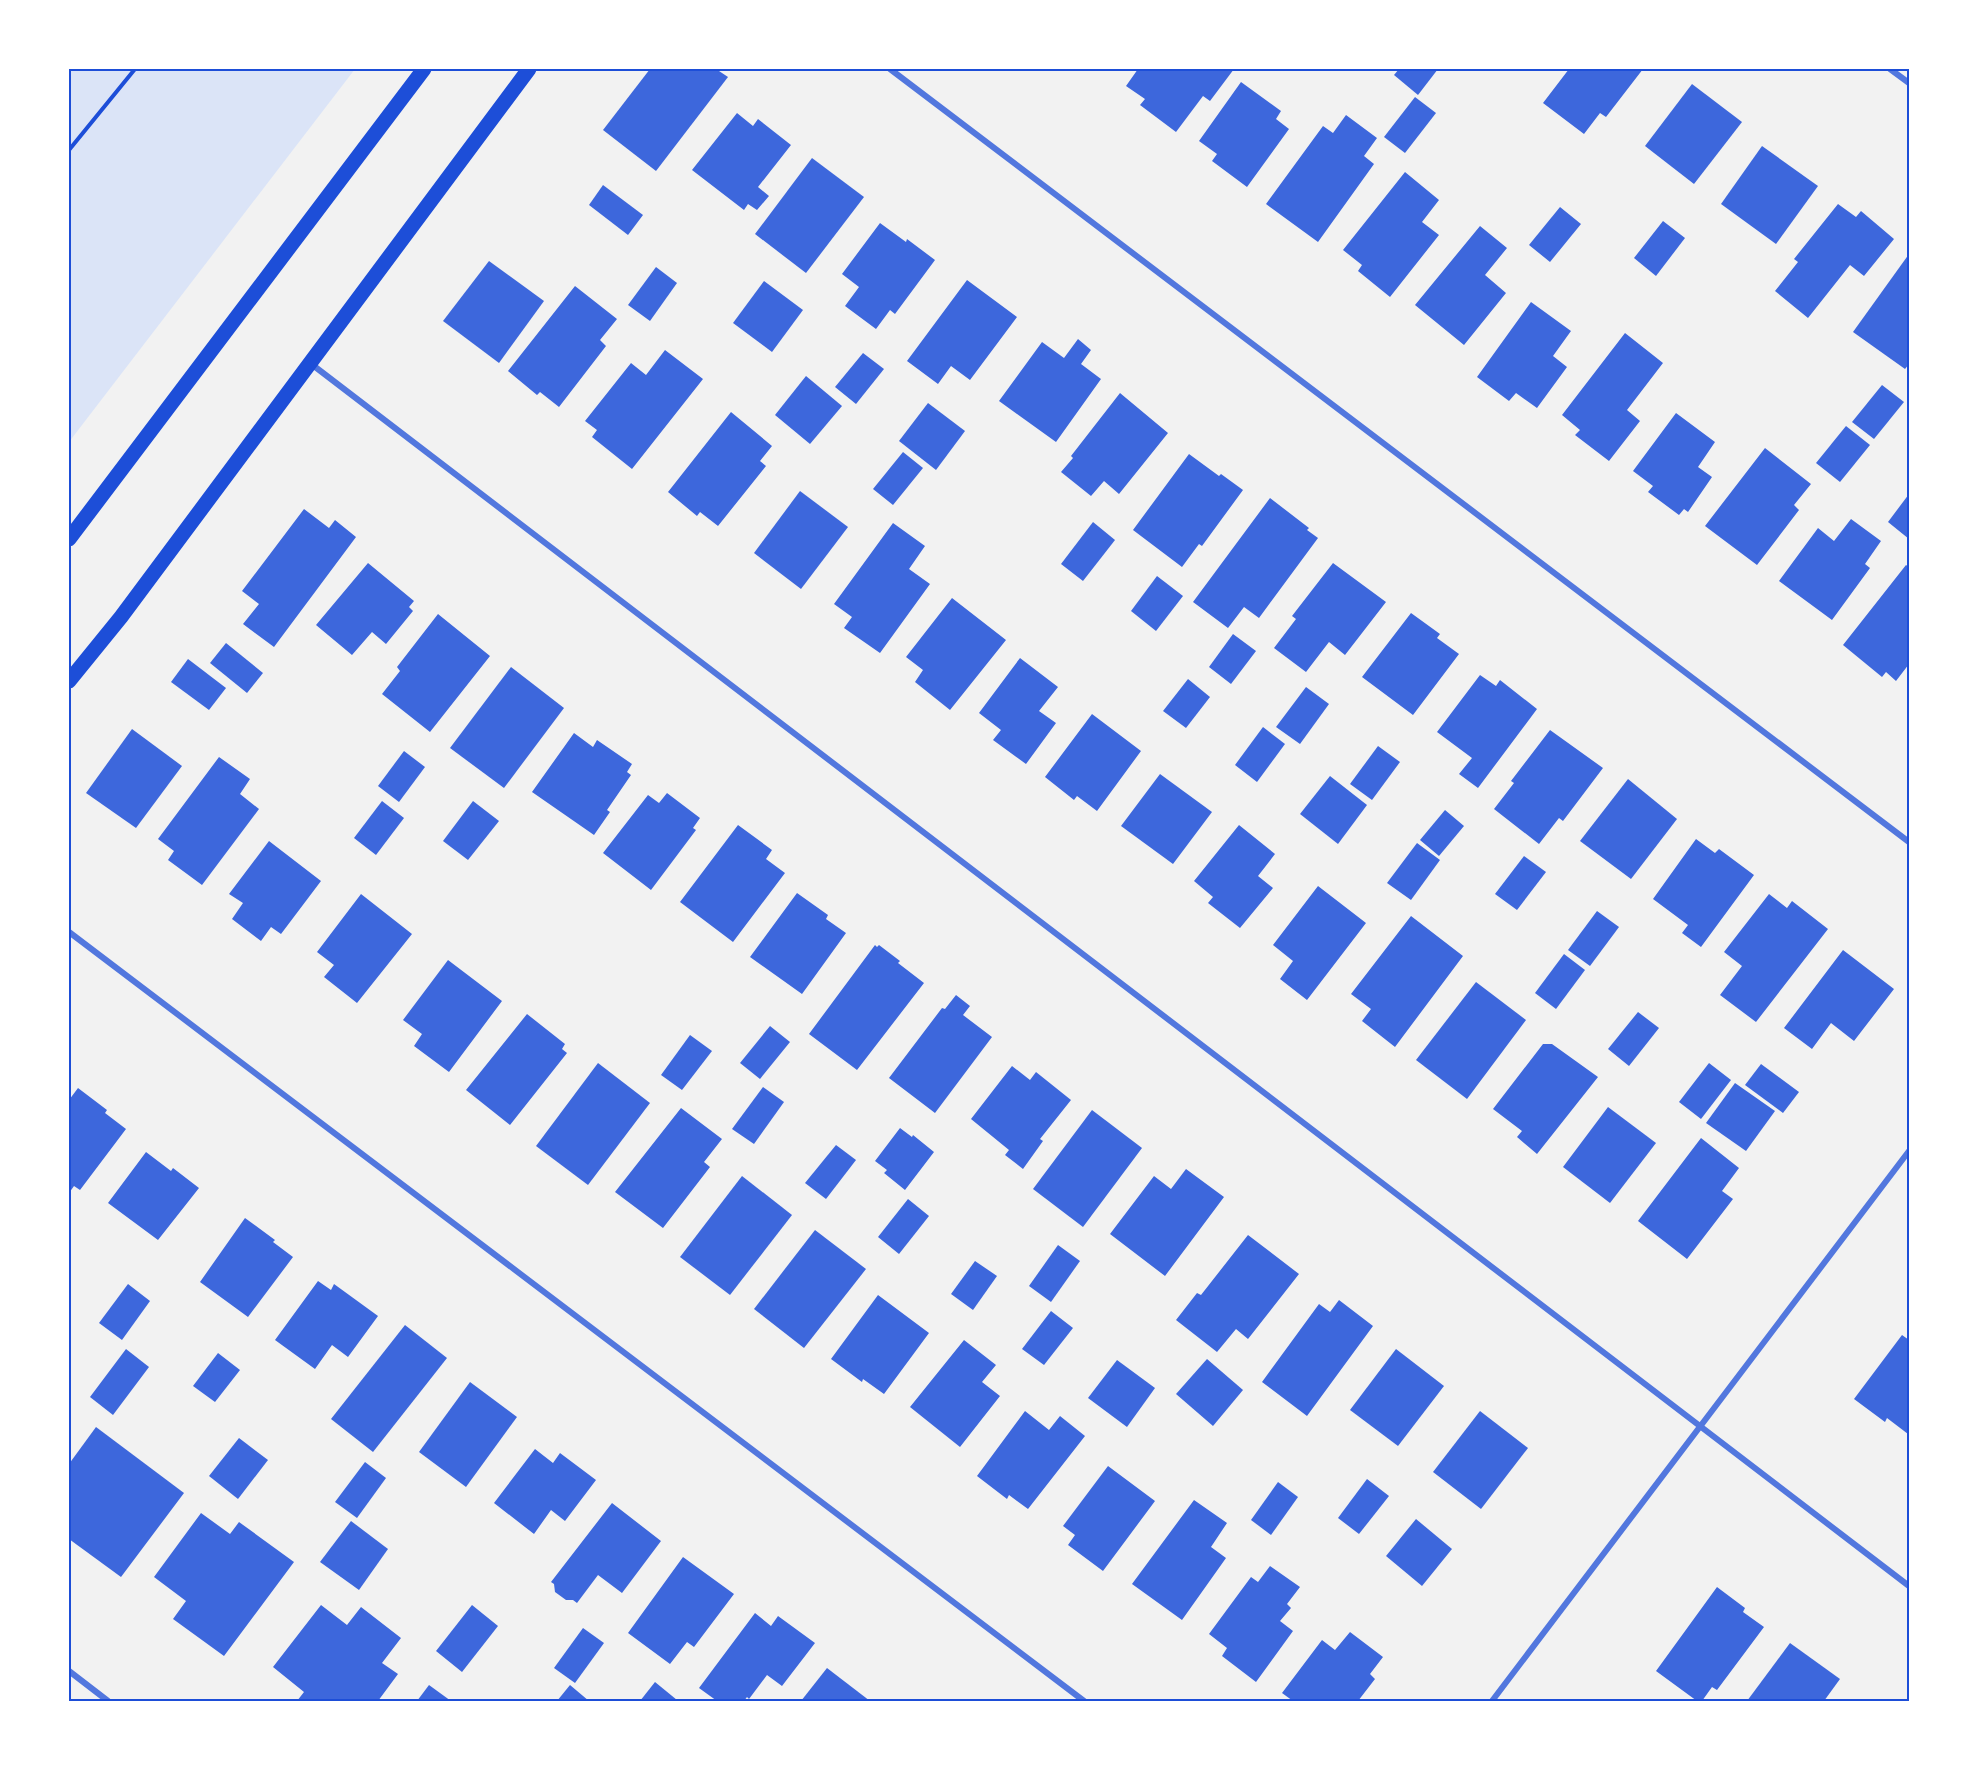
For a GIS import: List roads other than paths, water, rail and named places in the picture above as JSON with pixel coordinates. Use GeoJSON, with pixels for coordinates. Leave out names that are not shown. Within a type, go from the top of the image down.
{"type":"FeatureCollection","features":[{"type":"Feature","properties":{"kind":"main road"},"geometry":{"type":"LineString","coordinates":[[69,539],[424,69]]}},
{"type":"Feature","properties":{"kind":"main road"},"geometry":{"type":"LineString","coordinates":[[69,681],[121,617],[529,69]]}},
{"type":"Feature","properties":{"kind":"street"},"geometry":{"type":"LineString","coordinates":[[890,69],[1909,842]]}},
{"type":"Feature","properties":{"kind":"street"},"geometry":{"type":"LineString","coordinates":[[1890,69],[1909,83]]}},
{"type":"Feature","properties":{"kind":"street"},"geometry":{"type":"LineString","coordinates":[[310,363],[1909,1586]]}},
{"type":"Feature","properties":{"kind":"street"},"geometry":{"type":"LineString","coordinates":[[69,932],[1084,1701]]}},
{"type":"Feature","properties":{"kind":"street"},"geometry":{"type":"LineString","coordinates":[[1492,1701],[1909,1151]]}},
{"type":"Feature","properties":{"kind":"street"},"geometry":{"type":"LineString","coordinates":[[69,1671],[108,1701]]}}]}
